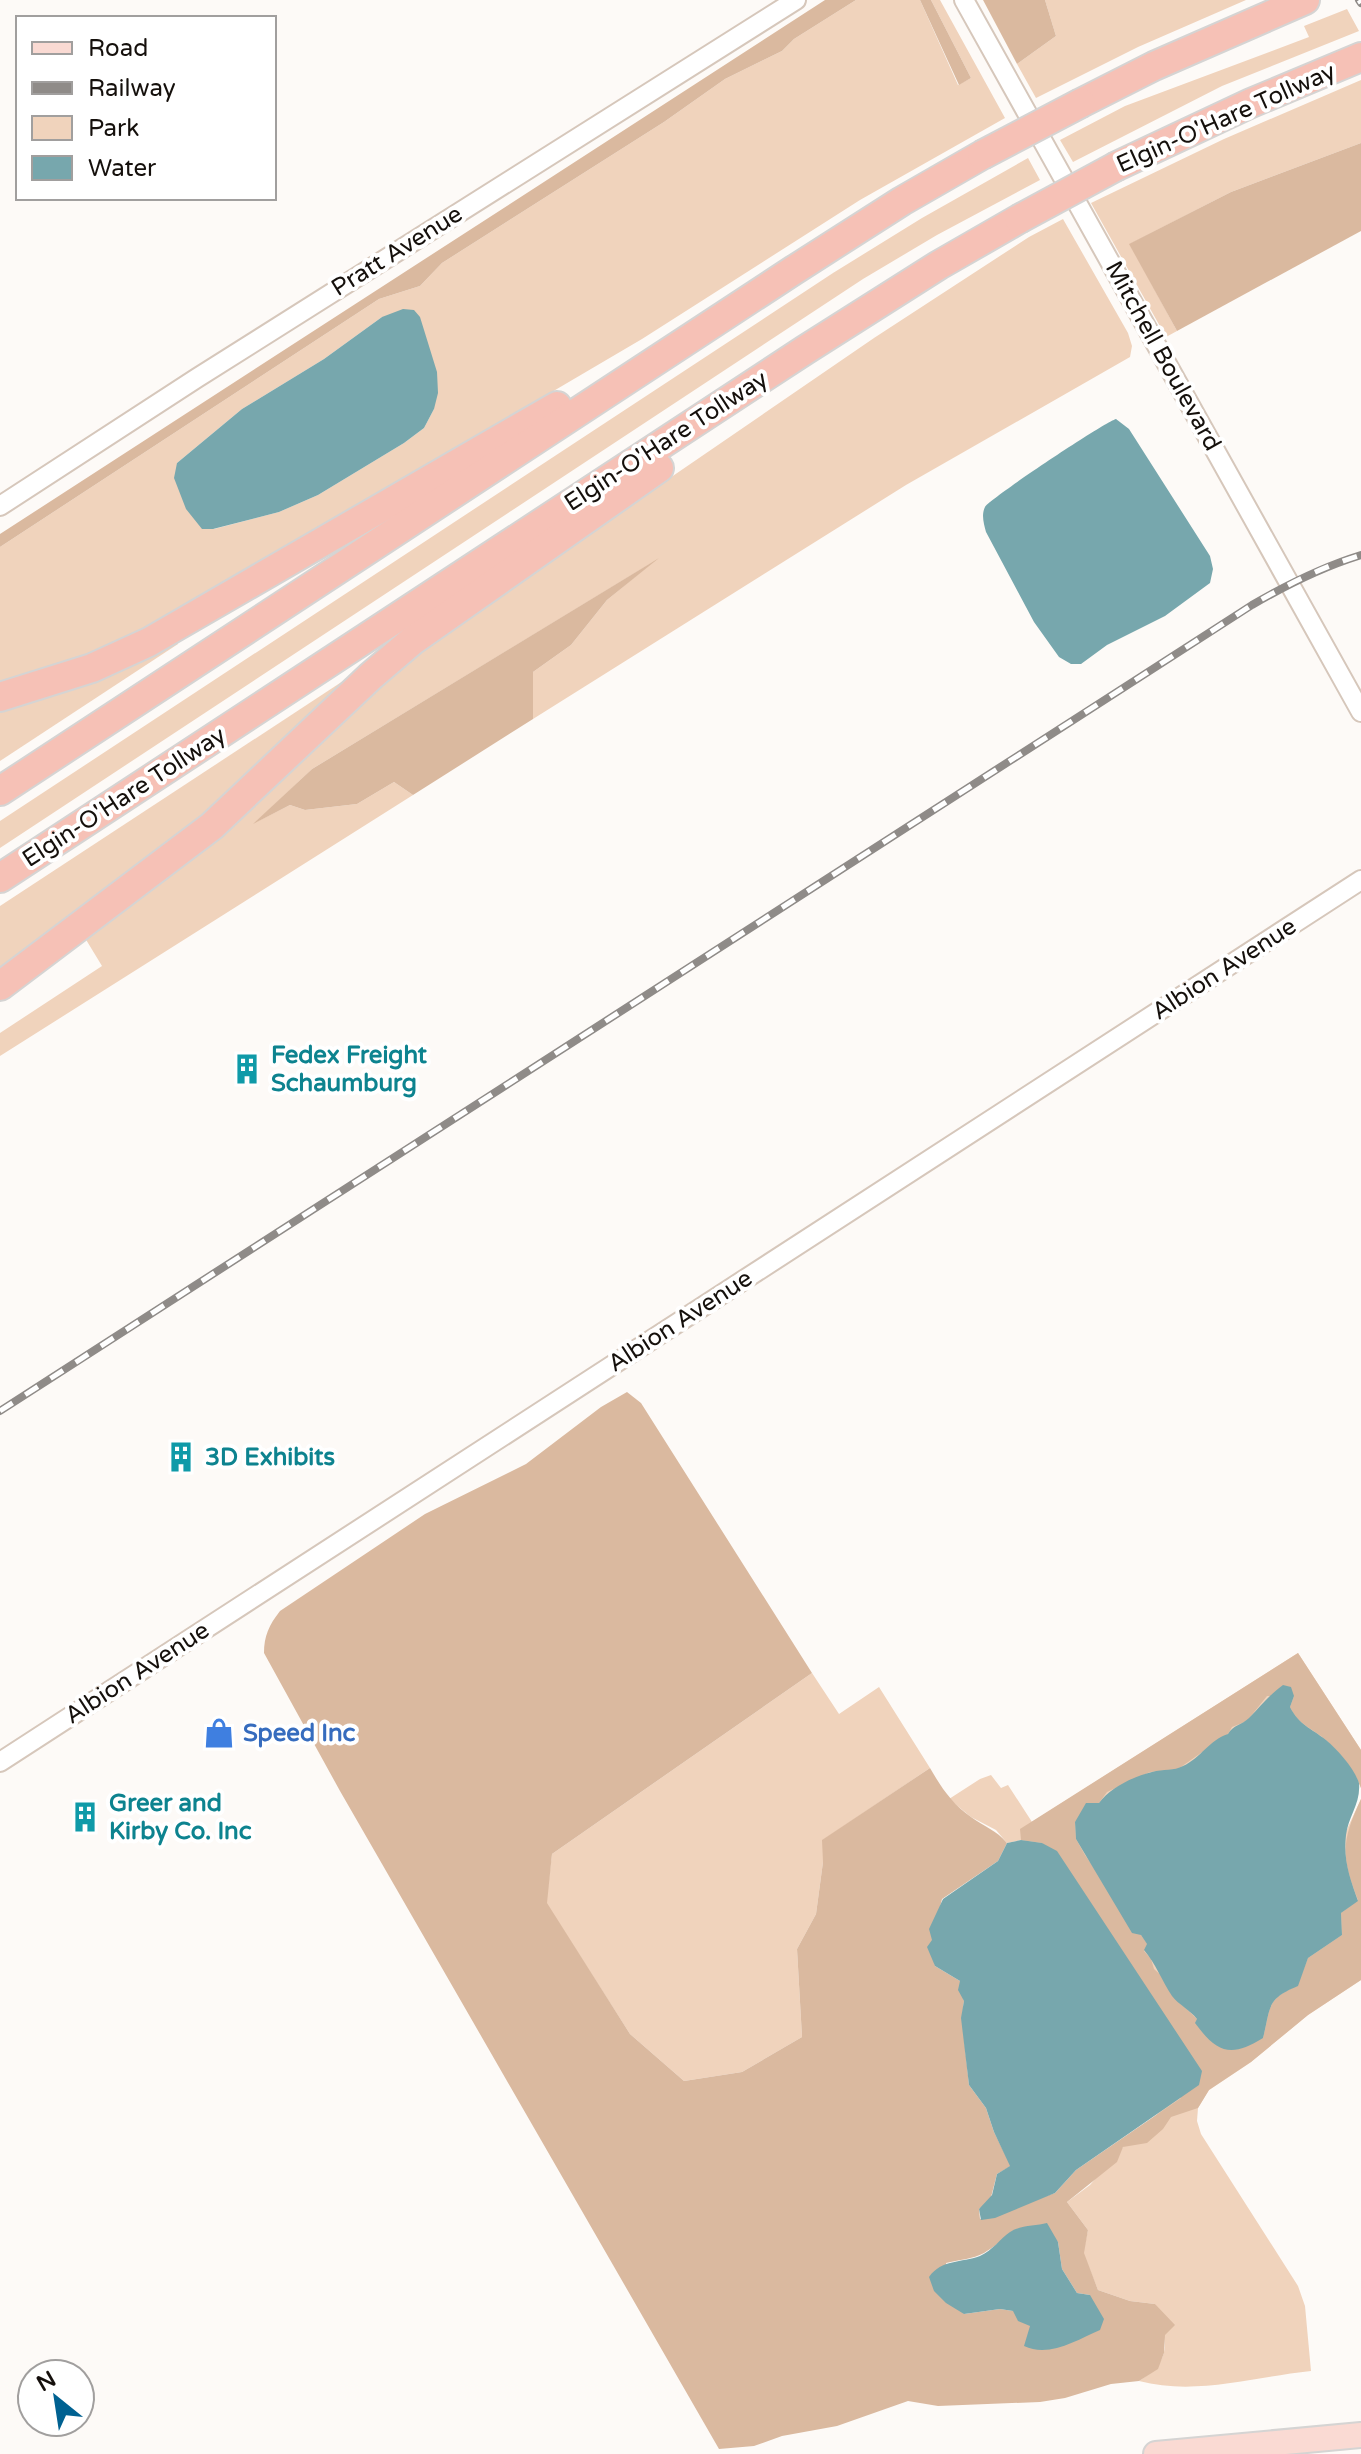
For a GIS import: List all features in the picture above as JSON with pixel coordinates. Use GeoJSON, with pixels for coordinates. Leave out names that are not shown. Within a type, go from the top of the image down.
{"type":"FeatureCollection","features":[{"type":"Feature","properties":{"kind":"highway"},"geometry":{"type":"LineString","coordinates":[[0,791],[902,201],[982,155],[1154,66],[1302,1]]}},
{"type":"Feature","properties":{"kind":"highway","name":"Elgin-O'Hare Tollway"},"geometry":{"type":"LineString","coordinates":[[0,878],[939,265],[1117,166],[1195,128],[1348,62]]}},
{"type":"Feature","properties":{"kind":"highway"},"geometry":{"type":"LineString","coordinates":[[0,697],[92,668],[149,642],[528,422],[707,327]]}},
{"type":"Feature","properties":{"kind":"highway"},"geometry":{"type":"LineString","coordinates":[[0,986],[212,826],[412,641],[719,423],[805,350]]}},
{"type":"Feature","properties":{"kind":"main road"},"geometry":{"type":"LineString","coordinates":[[1156,2454],[1361,2435]]}},
{"type":"Feature","properties":{"kind":"street","name":"Pratt Avenue"},"geometry":{"type":"LineString","coordinates":[[0,506],[796,0]]}},
{"type":"Feature","properties":{"kind":"street","name":"Mitchell Boulevard"},"geometry":{"type":"LineString","coordinates":[[964,0],[1361,712]]}},
{"type":"Feature","properties":{"kind":"street","name":"Albion Avenue"},"geometry":{"type":"LineString","coordinates":[[0,1762],[1361,880]]}},
{"type":"Feature","properties":{"kind":"green space"},"geometry":{"type":"Polygon","coordinates":[[[856,0],[920,0],[958,85],[971,78],[931,0],[940,0],[1005,118],[860,200],[642,339],[171,616],[87,654],[0,684],[0,547],[379,299],[420,286],[442,263],[664,122],[725,79],[782,51],[794,39],[856,0]],[[382,317],[324,359],[242,409],[177,463],[214,529],[279,512],[318,495],[404,443],[424,428],[434,409],[382,317]]]}},
{"type":"Feature","properties":{"kind":"green space"},"geometry":{"type":"Polygon","coordinates":[[[1045,0],[1246,0],[1138,47],[1036,98],[1017,64],[1056,36],[1045,0]]]}},
{"type":"Feature","properties":{"kind":"green space"},"geometry":{"type":"Polygon","coordinates":[[[1347,9],[1359,31],[1222,86],[1073,162],[1060,140],[1125,106],[1309,37],[1304,26],[1347,9]]]}},
{"type":"Feature","properties":{"kind":"green space"},"geometry":{"type":"Polygon","coordinates":[[[1361,80],[1361,143],[1231,192],[1130,244],[1177,331],[1166,337],[1091,203],[1224,139],[1361,80]]]}},
{"type":"Feature","properties":{"kind":"green space"},"geometry":{"type":"Polygon","coordinates":[[[1028,158],[1040,180],[863,279],[0,848],[0,821],[833,273],[1028,158]]]}},
{"type":"Feature","properties":{"kind":"green space"},"geometry":{"type":"Polygon","coordinates":[[[1063,219],[1128,333],[1132,346],[1130,357],[906,485],[533,719],[533,672],[571,645],[607,600],[653,562],[312,769],[256,822],[290,805],[305,810],[357,804],[394,782],[413,795],[0,1056],[0,1033],[102,966],[85,938],[401,669],[470,615],[874,338],[1029,237],[1063,219]]]}},
{"type":"Feature","properties":{"kind":"green space"},"geometry":{"type":"Polygon","coordinates":[[[176,640],[178,644],[0,761],[0,710],[176,640]]]}},
{"type":"Feature","properties":{"kind":"green space"},"geometry":{"type":"Polygon","coordinates":[[[343,681],[346,685],[210,811],[165,848],[0,968],[0,906],[343,681]]]}},
{"type":"Feature","properties":{"kind":"green space"},"geometry":{"type":"Polygon","coordinates":[[[1298,1653],[1361,1750],[1361,1788],[1356,1775],[1245,2049],[1361,1799],[1361,1980],[1308,2015],[1251,2062],[1209,2090],[1198,2108],[1197,2121],[1201,2134],[1298,2286],[1305,2306],[1311,2371],[1203,2386],[1181,2387],[1139,2381],[1158,2364],[1165,2348],[1155,2304],[1130,2301],[1098,2290],[1083,2253],[1088,2230],[1067,2202],[1090,2185],[1123,2147],[1202,2071],[1057,1851],[1021,1840],[1007,1843],[996,1830],[971,1817],[949,1799],[991,1775],[1001,1788],[1008,1785],[1032,1822],[1298,1653]]]}},
{"type":"Feature","properties":{"kind":"green space"},"geometry":{"type":"Polygon","coordinates":[[[812,1673],[839,1714],[879,1687],[930,1768],[823,1840],[816,1914],[797,1949],[802,2037],[742,2072],[684,2081],[630,2034],[546,1903],[552,1854],[812,1673]]]}},
{"type":"Feature","properties":{"kind":"shaded area"},"geometry":{"type":"Polygon","coordinates":[[[825,0],[856,0],[794,39],[782,51],[725,79],[664,122],[442,263],[420,286],[379,299],[0,547],[0,534],[825,0]]]}},
{"type":"Feature","properties":{"kind":"shaded area"},"geometry":{"type":"Polygon","coordinates":[[[920,0],[931,0],[971,78],[959,85],[920,0]]]}},
{"type":"Feature","properties":{"kind":"shaded area"},"geometry":{"type":"Polygon","coordinates":[[[983,0],[1045,0],[1056,36],[1017,64],[983,0]]]}},
{"type":"Feature","properties":{"kind":"shaded area"},"geometry":{"type":"Polygon","coordinates":[[[1361,143],[1361,231],[1177,331],[1129,244],[1231,192],[1361,143]]]}},
{"type":"Feature","properties":{"kind":"shaded area"},"geometry":{"type":"Polygon","coordinates":[[[659,558],[607,600],[571,645],[533,672],[533,719],[413,795],[394,782],[357,804],[305,810],[290,805],[253,824],[312,769],[659,558]]]}},
{"type":"Feature","properties":{"kind":"shaded area"},"geometry":{"type":"Polygon","coordinates":[[[627,1392],[641,1403],[812,1673],[552,1854],[547,1903],[630,2034],[684,2081],[742,2072],[802,2037],[797,1949],[816,1914],[823,1862],[822,1840],[930,1768],[958,1807],[1007,1843],[998,1861],[942,1899],[932,1940],[935,1966],[960,1981],[969,2085],[986,2108],[1011,2166],[997,2174],[990,2201],[979,2209],[980,2219],[1055,2193],[1076,2170],[1181,2098],[1042,1843],[1021,1840],[1020,1829],[1298,1653],[1361,1750],[1361,1788],[1337,1751],[1294,1713],[1290,1707],[1294,1696],[1267,1696],[1247,1721],[1232,1727],[1228,1734],[1178,1769],[1150,1772],[1107,1792],[1099,1803],[1075,1822],[1076,1839],[1085,1855],[1148,1945],[1144,1951],[1173,1996],[1197,2019],[1263,2038],[1271,2005],[1280,1995],[1297,1986],[1308,1958],[1342,1935],[1341,1913],[1358,1900],[1348,1872],[1346,1849],[1350,1827],[1361,1799],[1361,1980],[1308,2015],[1251,2062],[1209,2090],[1198,2108],[1171,2117],[1147,2143],[1123,2147],[1117,2162],[1067,2202],[1088,2230],[1084,2253],[1098,2290],[1130,2301],[1155,2304],[1175,2325],[1165,2335],[1164,2353],[1158,2369],[1139,2381],[1111,2384],[1040,2402],[938,2406],[908,2401],[837,2426],[782,2436],[754,2446],[719,2449],[340,1791],[264,1653],[266,1636],[276,1616],[425,1514],[526,1464],[601,1407],[627,1392]],[[1035,2226],[1012,2233],[980,2255],[946,2263],[964,2314],[1000,2309],[1013,2311],[1090,2295],[1077,2293],[1062,2269],[1058,2242],[1035,2226]]]}},
{"type":"Feature","properties":{"kind":"water"},"geometry":{"type":"Polygon","coordinates":[[[403,309],[414,310],[420,317],[437,372],[438,393],[424,428],[318,495],[279,512],[202,529],[186,509],[174,478],[177,463],[242,409],[324,359],[382,317],[403,309]]]}},
{"type":"Feature","properties":{"kind":"water"},"geometry":{"type":"Polygon","coordinates":[[[1116,419],[1129,429],[1210,556],[1213,569],[1210,583],[1165,616],[1107,645],[1081,664],[1071,664],[1059,657],[1034,622],[986,532],[983,513],[991,501],[1005,491],[1116,419]]]}},
{"type":"Feature","properties":{"kind":"water"},"geometry":{"type":"Polygon","coordinates":[[[1283,1685],[1291,1687],[1294,1696],[1290,1707],[1297,1718],[1336,1749],[1357,1777],[1358,1797],[1347,1828],[1345,1853],[1358,1901],[1341,1913],[1342,1935],[1308,1958],[1298,1986],[1275,2000],[1269,2011],[1263,2038],[1242,2048],[1225,2049],[1210,2041],[1195,2023],[1197,2019],[1172,1996],[1144,1950],[1147,1944],[1141,1935],[1132,1933],[1076,1839],[1075,1822],[1086,1803],[1099,1803],[1123,1783],[1189,1763],[1215,1740],[1246,1720],[1283,1685]]]}},
{"type":"Feature","properties":{"kind":"water"},"geometry":{"type":"Polygon","coordinates":[[[1021,1840],[1042,1843],[1057,1851],[1202,2071],[1199,2085],[1076,2170],[1055,2193],[995,2218],[981,2220],[979,2209],[992,2195],[997,2174],[1010,2166],[986,2108],[969,2085],[961,2018],[964,2001],[958,1990],[960,1981],[935,1966],[927,1947],[932,1940],[929,1929],[943,1899],[998,1861],[1007,1843],[1021,1840]]]}},
{"type":"Feature","properties":{"kind":"water"},"geometry":{"type":"Polygon","coordinates":[[[1047,2223],[1058,2242],[1062,2269],[1077,2293],[1090,2295],[1104,2319],[1100,2330],[1053,2349],[1034,2349],[1024,2346],[1030,2326],[1018,2321],[1013,2311],[1000,2309],[964,2314],[934,2291],[929,2277],[940,2267],[980,2256],[1014,2230],[1047,2223]]]}},
{"type":"Feature","properties":{"kind":"railway"},"geometry":{"type":"LineString","coordinates":[[0,1411],[1252,605],[1305,577],[1361,555]]}},
{"type":"Feature","properties":{"kind":"place","name":"Fedex Freight Schaumburg"},"geometry":{"type":"Point","coordinates":[247,1069]}},
{"type":"Feature","properties":{"kind":"place","name":"3D Exhibits"},"geometry":{"type":"Point","coordinates":[181,1457]}},
{"type":"Feature","properties":{"kind":"place","name":"Speed Inc"},"geometry":{"type":"Point","coordinates":[219,1733]}},
{"type":"Feature","properties":{"kind":"place","name":"Greer and Kirby Co. Inc"},"geometry":{"type":"Point","coordinates":[85,1817]}}]}
